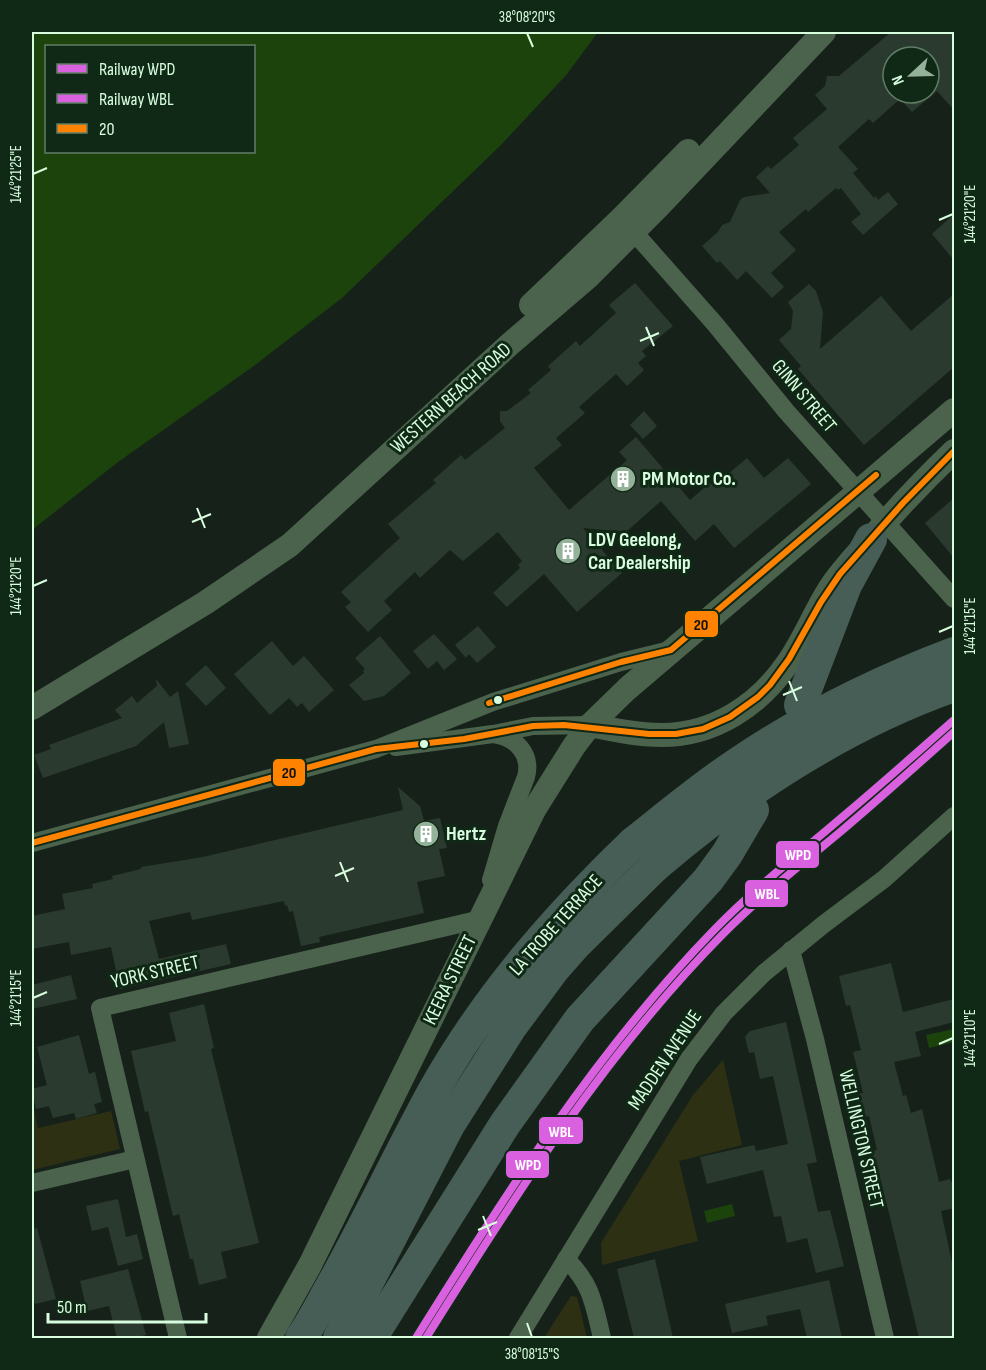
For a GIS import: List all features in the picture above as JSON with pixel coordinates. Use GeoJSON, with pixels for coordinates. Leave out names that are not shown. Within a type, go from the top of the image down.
{"type":"FeatureCollection","features":[{"type":"Feature","properties":{"kind":"highway"},"geometry":{"type":"LineString","coordinates":[[800,705],[846,585],[878,531]]}},
{"type":"Feature","properties":{"kind":"highway","name":"LA TROBE TERRACE"},"geometry":{"type":"LineString","coordinates":[[301,1338],[352,1249],[434,1090],[477,1022],[503,983],[584,891],[633,843],[732,766],[828,709],[954,653]]}},
{"type":"Feature","properties":{"kind":"highway","name":"LA TROBE TERRACE"},"geometry":{"type":"LineString","coordinates":[[339,1338],[449,1125],[511,1027],[554,969],[577,943],[654,867],[692,835],[759,787],[806,756],[877,718],[954,686]]}},
{"type":"Feature","properties":{"kind":"highway"},"geometry":{"type":"LineString","coordinates":[[371,1338],[505,1124],[573,1029],[708,880],[727,854],[753,810]]}},
{"type":"Feature","properties":{"kind":"street","name":"WESTERN BEACH ROAD"},"geometry":{"type":"LineString","coordinates":[[32,708],[205,603],[290,545],[510,344],[587,278],[628,225],[803,32]]}},
{"type":"Feature","properties":{"kind":"street","name":"WESTERN BEACH ROAD"},"geometry":{"type":"LineString","coordinates":[[32,694],[168,610],[261,550],[277,537],[533,303],[628,225],[824,32]]}},
{"type":"Feature","properties":{"kind":"street","name":"GINN STREET"},"geometry":{"type":"LineString","coordinates":[[628,225],[856,492],[878,531],[902,538],[954,599]]}},
{"type":"Feature","properties":{"kind":"street","name":"KEERA STREET"},"geometry":{"type":"LineString","coordinates":[[269,1338],[310,1265],[534,810],[590,725],[671,650],[954,410]]}},
{"type":"Feature","properties":{"kind":"street"},"geometry":{"type":"LineString","coordinates":[[376,749],[434,743],[533,726],[590,725],[648,735],[676,735],[717,724],[759,697],[779,675],[830,588],[878,531],[954,451]]}},
{"type":"Feature","properties":{"kind":"street"},"geometry":{"type":"LineString","coordinates":[[32,843],[376,749],[493,702],[621,662],[671,650]]}},
{"type":"Feature","properties":{"kind":"street"},"geometry":{"type":"LineString","coordinates":[[482,916],[499,851],[526,777],[528,765],[523,750],[517,744],[502,735],[493,734]]}},
{"type":"Feature","properties":{"kind":"street","name":"MADDEN AVENUE"},"geometry":{"type":"LineString","coordinates":[[908,859],[954,816]]}},
{"type":"Feature","properties":{"kind":"street","name":"MADDEN AVENUE"},"geometry":{"type":"LineString","coordinates":[[518,1338],[688,1059],[712,1028],[736,1001],[790,950],[954,825]]}},
{"type":"Feature","properties":{"kind":"street","name":"YORK STREET"},"geometry":{"type":"LineString","coordinates":[[178,1338],[100,1008],[482,916]]}},
{"type":"Feature","properties":{"kind":"street","name":"WELLINGTON STREET"},"geometry":{"type":"LineString","coordinates":[[790,950],[818,1051],[885,1338]]}},
{"type":"Feature","properties":{"kind":"street"},"geometry":{"type":"LineString","coordinates":[[32,1183],[135,1159]]}},
{"type":"Feature","properties":{"kind":"street"},"geometry":{"type":"LineString","coordinates":[[566,1259],[585,1280],[594,1302],[602,1338]]}},
{"type":"Feature","properties":{"kind":"shaded area"},"geometry":{"type":"Polygon","coordinates":[[[32,32],[598,32],[567,74],[501,145],[342,298],[251,368],[118,462],[32,530],[32,32]]]}},
{"type":"Feature","properties":{"kind":"shaded area"},"geometry":{"type":"Polygon","coordinates":[[[954,1029],[954,1042],[929,1048],[926,1035],[954,1029]]]}},
{"type":"Feature","properties":{"kind":"shaded area"},"geometry":{"type":"Polygon","coordinates":[[[723,1060],[742,1145],[679,1161],[698,1241],[602,1265],[601,1243],[693,1095],[723,1060]]]}},
{"type":"Feature","properties":{"kind":"shaded area"},"geometry":{"type":"Polygon","coordinates":[[[32,1100],[38,1128],[111,1111],[120,1149],[32,1170],[32,1100]]]}},
{"type":"Feature","properties":{"kind":"shaded area"},"geometry":{"type":"Polygon","coordinates":[[[732,1204],[735,1216],[707,1223],[704,1211],[732,1204]]]}},
{"type":"Feature","properties":{"kind":"shaded area"},"geometry":{"type":"Polygon","coordinates":[[[571,1296],[577,1297],[587,1338],[544,1338],[571,1296]]]}},
{"type":"Feature","properties":{"kind":"building"},"geometry":{"type":"Polygon","coordinates":[[[891,32],[954,32],[954,110],[941,95],[941,45],[881,45],[881,105],[893,105],[873,123],[869,119],[838,147],[858,169],[853,173],[874,198],[876,196],[878,200],[888,192],[898,204],[863,235],[851,222],[861,214],[841,188],[838,190],[836,188],[808,212],[806,209],[779,232],[796,250],[771,273],[784,287],[772,298],[746,271],[737,280],[702,246],[718,232],[722,225],[730,222],[740,200],[744,197],[770,193],[756,177],[768,166],[771,169],[799,145],[793,138],[827,109],[815,95],[825,86],[827,76],[839,76],[891,32]]]}},
{"type":"Feature","properties":{"kind":"building"},"geometry":{"type":"Polygon","coordinates":[[[906,105],[920,105],[912,112],[906,105]]]}},
{"type":"Feature","properties":{"kind":"building"},"geometry":{"type":"Polygon","coordinates":[[[954,214],[954,260],[932,234],[954,214]]]}},
{"type":"Feature","properties":{"kind":"building"},"geometry":{"type":"Polygon","coordinates":[[[635,283],[673,326],[642,351],[646,356],[638,363],[644,370],[627,386],[616,374],[579,407],[585,413],[556,438],[562,445],[534,468],[569,510],[627,460],[619,452],[636,437],[690,500],[710,483],[714,486],[747,458],[764,478],[788,458],[811,484],[734,548],[714,524],[695,541],[661,501],[626,532],[583,528],[622,573],[577,612],[544,574],[507,607],[493,593],[520,568],[518,565],[522,561],[498,532],[463,561],[450,550],[420,578],[415,572],[384,601],[392,610],[368,632],[345,607],[351,602],[341,592],[400,538],[388,524],[436,483],[433,480],[461,455],[465,460],[505,428],[500,421],[500,411],[507,411],[531,393],[528,390],[551,370],[548,366],[576,341],[580,346],[616,313],[609,305],[635,283]]]}},
{"type":"Feature","properties":{"kind":"building"},"geometry":{"type":"Polygon","coordinates":[[[809,284],[816,291],[823,312],[820,349],[881,296],[911,331],[954,294],[954,367],[864,445],[798,369],[801,366],[779,340],[791,329],[793,311],[788,302],[809,284]]]}},
{"type":"Feature","properties":{"kind":"building"},"geometry":{"type":"Polygon","coordinates":[[[644,411],[657,426],[643,439],[630,425],[644,411]]]}},
{"type":"Feature","properties":{"kind":"building"},"geometry":{"type":"Polygon","coordinates":[[[954,498],[954,558],[925,523],[954,498]]]}},
{"type":"Feature","properties":{"kind":"building"},"geometry":{"type":"Polygon","coordinates":[[[478,626],[496,647],[477,663],[469,654],[466,658],[455,645],[478,626]]]}},
{"type":"Feature","properties":{"kind":"building"},"geometry":{"type":"Polygon","coordinates":[[[434,634],[457,659],[444,670],[437,661],[428,669],[413,651],[434,634]]]}},
{"type":"Feature","properties":{"kind":"building"},"geometry":{"type":"Polygon","coordinates":[[[380,636],[411,673],[384,696],[364,701],[349,685],[364,673],[365,669],[355,658],[380,636]]]}},
{"type":"Feature","properties":{"kind":"building"},"geometry":{"type":"Polygon","coordinates":[[[272,641],[293,666],[304,656],[334,690],[309,712],[302,703],[297,707],[289,698],[270,715],[234,674],[272,641]]]}},
{"type":"Feature","properties":{"kind":"building"},"geometry":{"type":"Polygon","coordinates":[[[206,665],[226,688],[206,706],[185,684],[206,665]]]}},
{"type":"Feature","properties":{"kind":"building"},"geometry":{"type":"Polygon","coordinates":[[[156,679],[170,697],[178,691],[189,744],[169,748],[164,722],[136,746],[43,778],[34,755],[51,749],[49,745],[122,718],[115,710],[132,696],[137,703],[157,686],[156,679]]]}},
{"type":"Feature","properties":{"kind":"building"},"geometry":{"type":"Polygon","coordinates":[[[398,787],[420,806],[424,821],[440,818],[447,848],[439,849],[445,876],[417,882],[424,913],[319,937],[320,942],[301,946],[293,911],[289,912],[284,901],[192,920],[190,912],[149,921],[159,959],[226,944],[231,964],[120,989],[111,947],[71,955],[69,942],[32,949],[32,916],[65,909],[62,894],[93,888],[92,884],[113,879],[112,876],[141,869],[141,867],[203,857],[403,810],[398,787]]]}},
{"type":"Feature","properties":{"kind":"building"},"geometry":{"type":"Polygon","coordinates":[[[891,963],[903,1012],[954,999],[954,1022],[915,1032],[921,1056],[894,1062],[903,1096],[906,1095],[911,1113],[922,1109],[939,1182],[950,1179],[951,1182],[954,1181],[954,1208],[941,1211],[954,1272],[954,1338],[919,1338],[879,1174],[875,1175],[870,1152],[877,1150],[869,1116],[865,1117],[859,1094],[863,1093],[853,1052],[861,1050],[850,1005],[846,1006],[839,976],[891,963]]]}},
{"type":"Feature","properties":{"kind":"building"},"geometry":{"type":"Polygon","coordinates":[[[71,975],[77,999],[32,1009],[32,985],[71,975]]]}},
{"type":"Feature","properties":{"kind":"building"},"geometry":{"type":"Polygon","coordinates":[[[204,1004],[214,1048],[211,1049],[259,1243],[221,1252],[227,1278],[199,1285],[179,1214],[173,1216],[131,1051],[176,1041],[169,1013],[204,1004]]]}},
{"type":"Feature","properties":{"kind":"building"},"geometry":{"type":"Polygon","coordinates":[[[786,1022],[817,1162],[807,1164],[818,1212],[830,1210],[844,1266],[816,1273],[807,1238],[787,1243],[781,1216],[774,1217],[763,1170],[707,1184],[700,1157],[754,1145],[756,1151],[788,1144],[773,1076],[760,1079],[754,1052],[749,1053],[745,1037],[750,1031],[786,1022]]]}},
{"type":"Feature","properties":{"kind":"building"},"geometry":{"type":"Polygon","coordinates":[[[79,1035],[89,1074],[95,1072],[102,1102],[94,1104],[97,1113],[76,1119],[74,1113],[53,1118],[49,1106],[36,1109],[32,1089],[47,1085],[37,1047],[79,1035]]]}},
{"type":"Feature","properties":{"kind":"building"},"geometry":{"type":"Polygon","coordinates":[[[118,1199],[126,1237],[137,1234],[143,1259],[118,1266],[108,1227],[92,1231],[86,1206],[118,1199]]]}},
{"type":"Feature","properties":{"kind":"building"},"geometry":{"type":"Polygon","coordinates":[[[37,1228],[56,1299],[35,1304],[32,1293],[32,1229],[37,1228]]]}},
{"type":"Feature","properties":{"kind":"building"},"geometry":{"type":"Polygon","coordinates":[[[655,1259],[673,1338],[634,1338],[617,1269],[655,1259]]]}},
{"type":"Feature","properties":{"kind":"building"},"geometry":{"type":"Polygon","coordinates":[[[128,1269],[146,1335],[117,1338],[109,1306],[87,1311],[80,1281],[128,1269]]]}},
{"type":"Feature","properties":{"kind":"building"},"geometry":{"type":"Polygon","coordinates":[[[829,1280],[842,1338],[807,1338],[800,1309],[766,1316],[768,1325],[732,1333],[725,1304],[829,1280]]]}},
{"type":"Feature","properties":{"kind":"rail line","name":"WPD"},"geometry":{"type":"LineString","coordinates":[[416,1338],[555,1125],[592,1074],[672,975],[744,901],[954,720]]}},
{"type":"Feature","properties":{"kind":"rail line","name":"WBL"},"geometry":{"type":"LineString","coordinates":[[426,1338],[493,1232],[563,1128],[600,1077],[680,980],[751,908],[954,732]]}},
{"type":"Feature","properties":{"kind":"transit line","name":"20"},"geometry":{"type":"LineString","coordinates":[[32,843],[376,749],[464,739],[533,726],[564,725],[649,734],[676,734],[703,729],[730,717],[758,697],[770,685],[789,659],[821,602],[840,574],[903,503],[954,451]]}},
{"type":"Feature","properties":{"kind":"transit line","name":"20"},"geometry":{"type":"LineString","coordinates":[[489,703],[621,662],[671,650],[876,475]]}},
{"type":"Feature","properties":{"kind":"place","name":"PM Motor Co."},"geometry":{"type":"Point","coordinates":[623,479]}},
{"type":"Feature","properties":{"kind":"place","name":"LDV Geelong, Car Dealership"},"geometry":{"type":"Point","coordinates":[568,551]}},
{"type":"Feature","properties":{"kind":"place","name":"Hertz"},"geometry":{"type":"Point","coordinates":[426,834]}}]}
